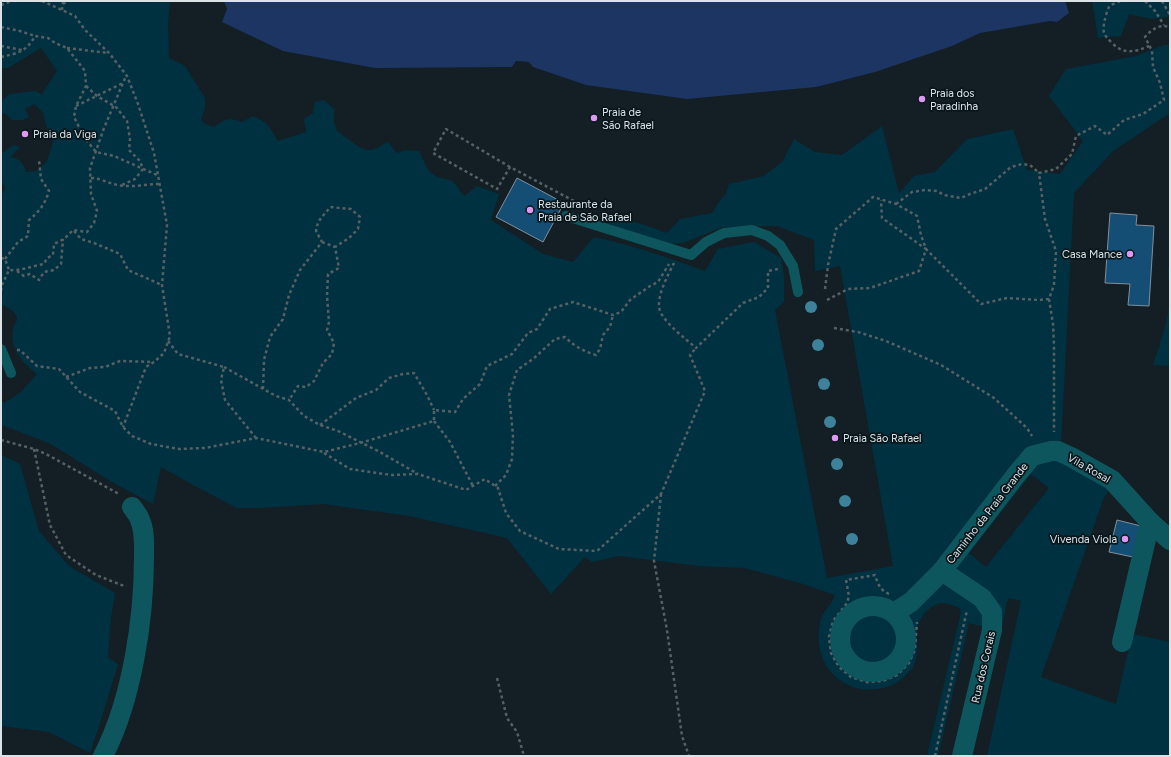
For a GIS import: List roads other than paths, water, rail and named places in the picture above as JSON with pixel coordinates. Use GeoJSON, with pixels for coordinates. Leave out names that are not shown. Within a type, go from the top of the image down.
{"type":"FeatureCollection","features":[{"type":"Feature","properties":{"kind":"street","name":"Vila Rosal"},"geometry":{"type":"LineString","coordinates":[[1034,448],[1058,451],[1112,480],[1150,522],[1170,540]]}},
{"type":"Feature","properties":{"kind":"street","name":"Caminho da Praia Grande"},"geometry":{"type":"LineString","coordinates":[[942,571],[1016,475],[1034,448]]}},
{"type":"Feature","properties":{"kind":"street"},"geometry":{"type":"LineString","coordinates":[[103,756],[117,724],[127,692],[143,593],[143,537],[140,520],[132,507]]}},
{"type":"Feature","properties":{"kind":"street"},"geometry":{"type":"LineString","coordinates":[[1122,642],[1150,522]]}},
{"type":"Feature","properties":{"kind":"street"},"geometry":{"type":"LineString","coordinates":[[894,613],[911,602],[942,571]]}},
{"type":"Feature","properties":{"kind":"street","name":"Rua dos Corais"},"geometry":{"type":"LineString","coordinates":[[942,571],[982,598],[992,612],[992,630],[962,756]]}},
{"type":"Feature","properties":{"kind":"lane"},"geometry":{"type":"LineString","coordinates":[[566,216],[691,255],[706,242],[724,233],[752,230],[768,236],[780,245],[793,266],[798,292]]}},
{"type":"Feature","properties":{"kind":"lane"},"geometry":{"type":"LineString","coordinates":[[2,349],[11,373]]}},
{"type":"Feature","properties":{"kind":"water"},"geometry":{"type":"Polygon","coordinates":[[[224,1],[1065,1],[1069,13],[1057,22],[1050,21],[980,33],[952,46],[875,72],[816,87],[687,99],[586,85],[533,67],[529,62],[516,61],[512,67],[375,68],[283,51],[222,22],[227,9],[224,1]]]}},
{"type":"Feature","properties":{"kind":"place","name":"Praia dos Paradinha"},"geometry":{"type":"Point","coordinates":[922,99]}},
{"type":"Feature","properties":{"kind":"place","name":"Praia de São Rafael"},"geometry":{"type":"Point","coordinates":[594,118]}},
{"type":"Feature","properties":{"kind":"place","name":"Praia da Viga"},"geometry":{"type":"Point","coordinates":[25,134]}},
{"type":"Feature","properties":{"kind":"place","name":"Restaurante da Praia de São Rafael"},"geometry":{"type":"Point","coordinates":[530,210]}},
{"type":"Feature","properties":{"kind":"place","name":"Casa Mance"},"geometry":{"type":"Point","coordinates":[1130,254]}},
{"type":"Feature","properties":{"kind":"place","name":"Praia São Rafael"},"geometry":{"type":"Point","coordinates":[835,438]}},
{"type":"Feature","properties":{"kind":"place","name":"Vivenda Viola"},"geometry":{"type":"Point","coordinates":[1125,539]}}]}
